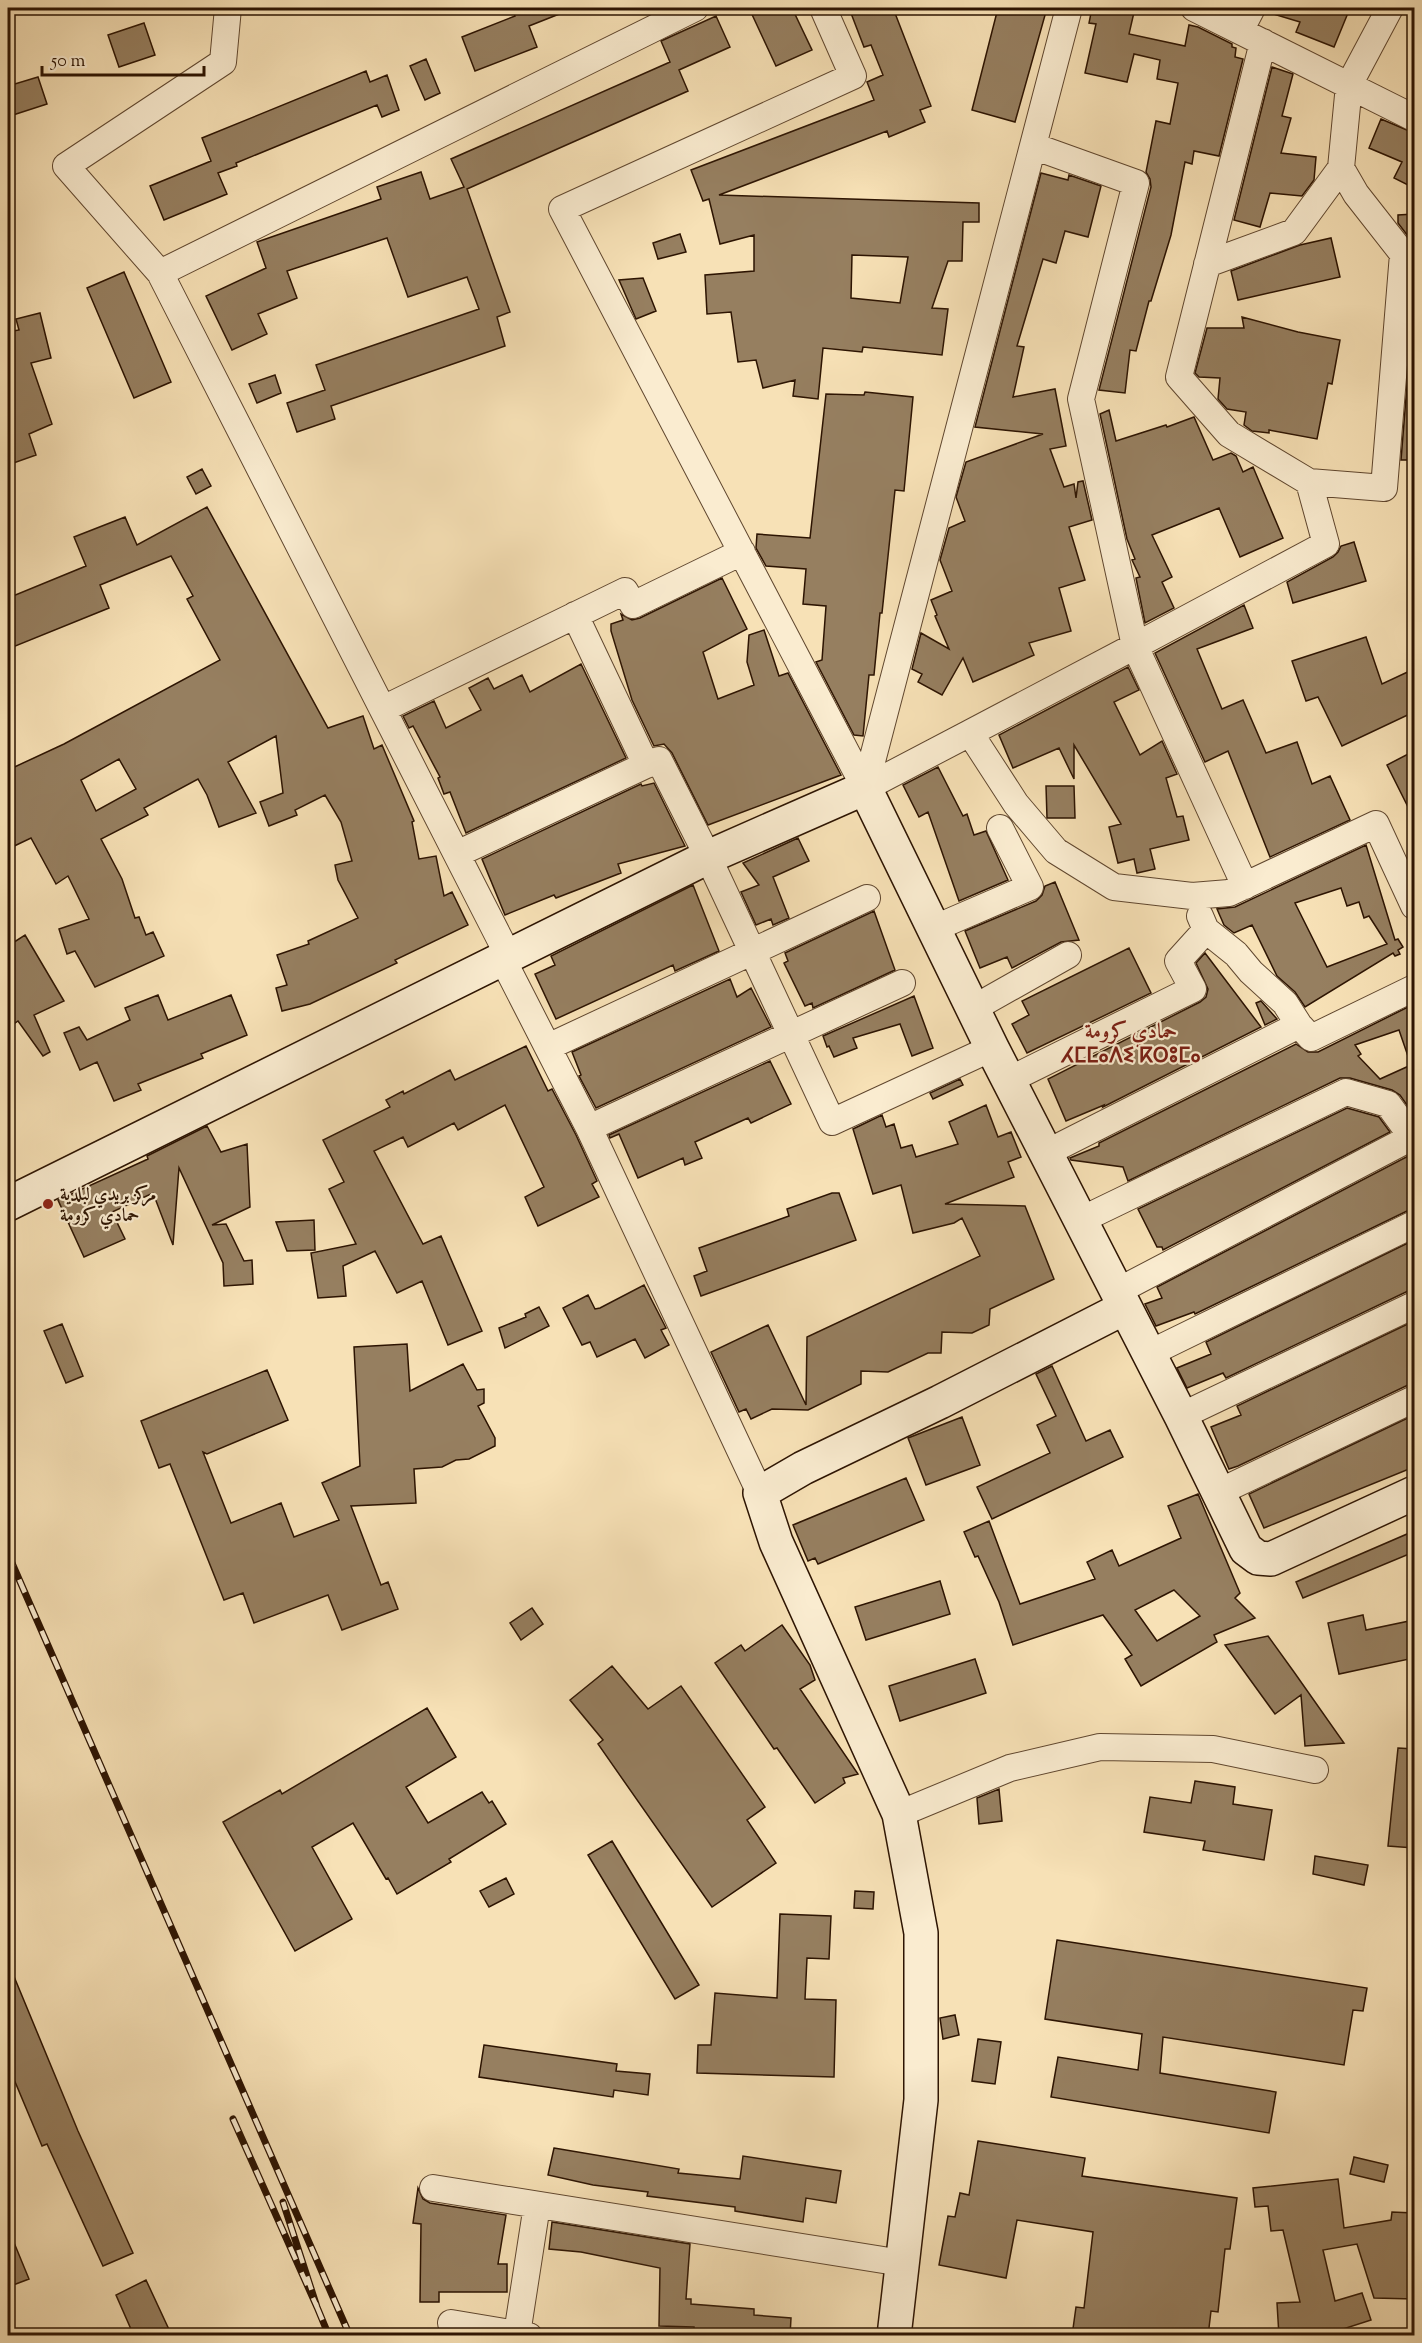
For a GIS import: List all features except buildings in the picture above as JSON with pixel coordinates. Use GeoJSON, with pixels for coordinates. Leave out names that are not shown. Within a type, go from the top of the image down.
{"type":"FeatureCollection","features":[{"type":"Feature","properties":{"kind":"street"},"geometry":{"type":"LineString","coordinates":[[228,8],[223,62],[66,166],[160,273],[457,854],[548,1047],[590,1128],[760,1493],[776,1542],[899,1814],[921,1933],[921,2100],[894,2336]]}},
{"type":"Feature","properties":{"kind":"street"},"geometry":{"type":"LineString","coordinates":[[160,273],[695,8]]}},
{"type":"Feature","properties":{"kind":"street"},"geometry":{"type":"LineString","coordinates":[[823,8],[853,76],[562,209],[865,788],[992,1048],[1181,1416],[1246,1550],[1258,1558],[1271,1559],[1414,1493]]}},
{"type":"Feature","properties":{"kind":"street"},"geometry":{"type":"LineString","coordinates":[[865,788],[1069,8]]}},
{"type":"Feature","properties":{"kind":"street"},"geometry":{"type":"LineString","coordinates":[[1194,8],[1414,118]]}},
{"type":"Feature","properties":{"kind":"street"},"geometry":{"type":"LineString","coordinates":[[1240,31],[1252,8]]}},
{"type":"Feature","properties":{"kind":"street"},"geometry":{"type":"LineString","coordinates":[[1207,264],[1294,232],[1341,168],[1349,85],[1390,8]]}},
{"type":"Feature","properties":{"kind":"street"},"geometry":{"type":"LineString","coordinates":[[1263,42],[1179,377],[1229,434],[1309,482],[1384,488],[1403,254],[1356,194],[1341,168]]}},
{"type":"Feature","properties":{"kind":"street"},"geometry":{"type":"LineString","coordinates":[[1033,146],[1136,183],[1081,399],[1135,646],[1245,886]]}},
{"type":"Feature","properties":{"kind":"street"},"geometry":{"type":"LineString","coordinates":[[8,1204],[708,857],[865,788],[1326,544],[1309,482]]}},
{"type":"Feature","properties":{"kind":"street"},"geometry":{"type":"LineString","coordinates":[[383,709],[625,591],[633,605],[742,552]]}},
{"type":"Feature","properties":{"kind":"street"},"geometry":{"type":"LineString","coordinates":[[575,615],[646,765]]}},
{"type":"Feature","properties":{"kind":"street"},"geometry":{"type":"LineString","coordinates":[[970,733],[1016,804],[1056,851],[1114,887],[1192,896],[1229,893],[1376,824],[1414,906]]}},
{"type":"Feature","properties":{"kind":"street"},"geometry":{"type":"LineString","coordinates":[[457,854],[659,760],[708,857],[832,1122],[992,1048]]}},
{"type":"Feature","properties":{"kind":"street"},"geometry":{"type":"LineString","coordinates":[[934,928],[1030,887],[1000,828]]}},
{"type":"Feature","properties":{"kind":"street"},"geometry":{"type":"LineString","coordinates":[[1192,896],[1206,930],[1236,954],[1251,972],[1285,1003],[1299,1025],[1311,1038],[1414,988]]}},
{"type":"Feature","properties":{"kind":"street"},"geometry":{"type":"LineString","coordinates":[[548,1047],[867,898]]}},
{"type":"Feature","properties":{"kind":"street"},"geometry":{"type":"LineString","coordinates":[[1009,1080],[1193,989],[1178,961],[1206,930]]}},
{"type":"Feature","properties":{"kind":"street"},"geometry":{"type":"LineString","coordinates":[[974,1008],[1068,955]]}},
{"type":"Feature","properties":{"kind":"street"},"geometry":{"type":"LineString","coordinates":[[590,1128],[902,983]]}},
{"type":"Feature","properties":{"kind":"street"},"geometry":{"type":"LineString","coordinates":[[1046,1153],[1299,1025]]}},
{"type":"Feature","properties":{"kind":"street"},"geometry":{"type":"LineString","coordinates":[[760,1493],[803,1468],[940,1402],[1412,1137],[1411,1128],[1388,1104],[1346,1092],[1081,1220]]}},
{"type":"Feature","properties":{"kind":"street"},"geometry":{"type":"LineString","coordinates":[[1148,1354],[1414,1224]]}},
{"type":"Feature","properties":{"kind":"street"},"geometry":{"type":"LineString","coordinates":[[1181,1416],[1414,1305]]}},
{"type":"Feature","properties":{"kind":"street"},"geometry":{"type":"LineString","coordinates":[[1217,1493],[1414,1399]]}},
{"type":"Feature","properties":{"kind":"street"},"geometry":{"type":"LineString","coordinates":[[899,1814],[1010,1768],[1100,1748],[1213,1749],[1315,1770]]}},
{"type":"Feature","properties":{"kind":"street"},"geometry":{"type":"LineString","coordinates":[[433,2188],[902,2264]]}},
{"type":"Feature","properties":{"kind":"street"},"geometry":{"type":"LineString","coordinates":[[451,2324],[523,2335],[537,2205]]}},
{"type":"Feature","properties":{"kind":"railway"},"geometry":{"type":"LineString","coordinates":[[8,1554],[350,2336]]}},
{"type":"Feature","properties":{"kind":"railway"},"geometry":{"type":"LineString","coordinates":[[233,2119],[317,2307],[283,2202]]}},
{"type":"Feature","properties":{"kind":"railway"},"geometry":{"type":"LineString","coordinates":[[317,2307],[329,2336]]}},
{"type":"Feature","properties":{"kind":"place","name":"مركز بريدي لبلدية حمادي كرومة"},"geometry":{"type":"Point","coordinates":[48,1204]}},
{"type":"Feature","properties":{"kind":"district","name":"حمادي كرومة ⵃⵎⵎⴰⴷⵉ ⴽⵔⵓⵎⴰ"},"geometry":{"type":"Point","coordinates":[1131,1043]}}]}
